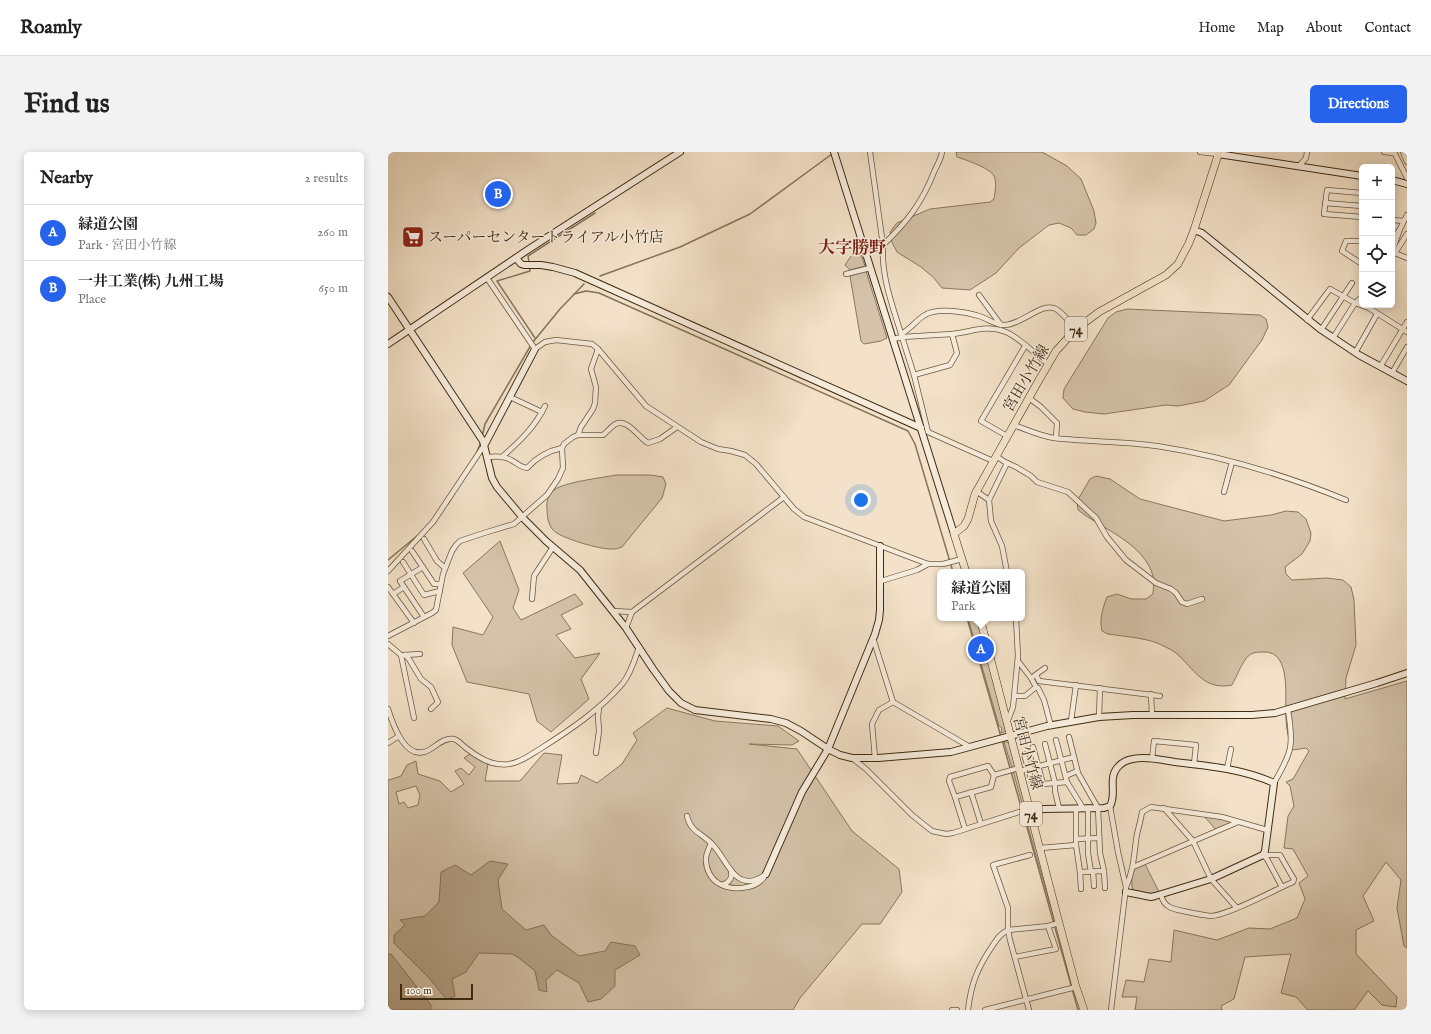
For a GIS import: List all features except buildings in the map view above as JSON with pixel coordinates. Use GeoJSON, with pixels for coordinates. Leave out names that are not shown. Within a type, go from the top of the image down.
{"type":"FeatureCollection","features":[{"type":"Feature","properties":{"kind":"main road","name":"宮田小竹線"},"geometry":{"type":"LineString","coordinates":[[954,534],[964,526],[968,519],[976,491],[1056,351],[1076,329],[1099,312],[1166,275],[1173,270],[1183,256],[1194,230],[1218,153]]}},
{"type":"Feature","properties":{"kind":"main road"},"geometry":{"type":"LineString","coordinates":[[954,534],[965,569]]}},
{"type":"Feature","properties":{"kind":"main road","name":"宮田小竹線"},"geometry":{"type":"LineString","coordinates":[[981,621],[1010,735],[1015,770],[1024,811],[1040,848],[1053,924],[1072,988],[1084,1010]]}},
{"type":"Feature","properties":{"kind":"street"},"geometry":{"type":"LineString","coordinates":[[388,344],[516,258],[680,152]]}},
{"type":"Feature","properties":{"kind":"street"},"geometry":{"type":"LineString","coordinates":[[870,152],[884,245],[882,257],[884,274],[914,376],[928,432],[1007,463],[1031,476],[1037,482],[1068,492],[1096,518],[1107,537],[1126,560],[1156,583],[1176,593],[1182,602],[1187,604],[1202,598]]}},
{"type":"Feature","properties":{"kind":"street"},"geometry":{"type":"LineString","coordinates":[[884,245],[903,225],[916,208],[929,186],[942,152]]}},
{"type":"Feature","properties":{"kind":"street"},"geometry":{"type":"LineString","coordinates":[[1200,152],[1218,153],[1359,176]]}},
{"type":"Feature","properties":{"kind":"street"},"geometry":{"type":"LineString","coordinates":[[1299,166],[1306,158],[1307,152]]}},
{"type":"Feature","properties":{"kind":"street"},"geometry":{"type":"LineString","coordinates":[[1384,152],[1394,153],[1407,178]]}},
{"type":"Feature","properties":{"kind":"street"},"geometry":{"type":"LineString","coordinates":[[1403,152],[1407,162]]}},
{"type":"Feature","properties":{"kind":"street"},"geometry":{"type":"LineString","coordinates":[[835,154],[954,534]]}},
{"type":"Feature","properties":{"kind":"street"},"geometry":{"type":"LineString","coordinates":[[1395,181],[1407,184]]}},
{"type":"Feature","properties":{"kind":"street"},"geometry":{"type":"LineString","coordinates":[[1359,193],[1327,190],[1324,214],[1359,217]]}},
{"type":"Feature","properties":{"kind":"street"},"geometry":{"type":"LineString","coordinates":[[1325,203],[1359,206]]}},
{"type":"Feature","properties":{"kind":"street"},"geometry":{"type":"LineString","coordinates":[[1395,243],[1407,215]]}},
{"type":"Feature","properties":{"kind":"street"},"geometry":{"type":"LineString","coordinates":[[1395,220],[1404,221]]}},
{"type":"Feature","properties":{"kind":"street"},"geometry":{"type":"LineString","coordinates":[[1395,236],[1400,229]]}},
{"type":"Feature","properties":{"kind":"street"},"geometry":{"type":"LineString","coordinates":[[1194,230],[1207,237],[1321,330],[1380,367],[1407,381]]}},
{"type":"Feature","properties":{"kind":"street"},"geometry":{"type":"LineString","coordinates":[[1407,234],[1395,253],[1407,258]]}},
{"type":"Feature","properties":{"kind":"street"},"geometry":{"type":"LineString","coordinates":[[1359,241],[1346,241],[1342,251],[1359,262]]}},
{"type":"Feature","properties":{"kind":"street"},"geometry":{"type":"LineString","coordinates":[[516,258],[521,264],[524,265],[554,267],[575,273],[921,428]]}},
{"type":"Feature","properties":{"kind":"street"},"geometry":{"type":"LineString","coordinates":[[848,274],[870,268]]}},
{"type":"Feature","properties":{"kind":"street"},"geometry":{"type":"LineString","coordinates":[[487,278],[534,348]]}},
{"type":"Feature","properties":{"kind":"street"},"geometry":{"type":"LineString","coordinates":[[1321,330],[1352,283]]}},
{"type":"Feature","properties":{"kind":"street"},"geometry":{"type":"LineString","coordinates":[[1307,320],[1330,289],[1355,303],[1369,308],[1405,331]]}},
{"type":"Feature","properties":{"kind":"street"},"geometry":{"type":"LineString","coordinates":[[979,295],[1005,332]]}},
{"type":"Feature","properties":{"kind":"street"},"geometry":{"type":"LineString","coordinates":[[388,297],[484,443],[492,478],[497,487],[523,518],[553,547],[580,570],[626,628],[652,669],[669,691],[686,706],[695,710],[757,717],[778,721],[801,731],[840,755],[852,758],[875,758],[951,752],[970,748],[1010,735],[1071,721],[1116,715],[1252,715],[1288,710],[1407,673]]}},
{"type":"Feature","properties":{"kind":"street"},"geometry":{"type":"LineString","coordinates":[[1333,338],[1355,303],[1359,300]]}},
{"type":"Feature","properties":{"kind":"street"},"geometry":{"type":"LineString","coordinates":[[893,339],[901,335],[924,315],[933,311],[954,311],[967,313],[980,316],[1001,325],[1016,323],[1042,308],[1052,307],[1060,312],[1076,329]]}},
{"type":"Feature","properties":{"kind":"street"},"geometry":{"type":"LineString","coordinates":[[1355,352],[1377,314]]}},
{"type":"Feature","properties":{"kind":"street"},"geometry":{"type":"LineString","coordinates":[[1380,367],[1405,331],[1407,322]]}},
{"type":"Feature","properties":{"kind":"street"},"geometry":{"type":"LineString","coordinates":[[901,335],[952,334],[968,332],[979,328],[1005,332],[1048,364]]}},
{"type":"Feature","properties":{"kind":"street"},"geometry":{"type":"LineString","coordinates":[[914,376],[950,365],[957,353],[952,334]]}},
{"type":"Feature","properties":{"kind":"street"},"geometry":{"type":"LineString","coordinates":[[388,571],[433,522],[484,443],[510,397],[534,348],[545,342],[556,340],[592,344],[598,349],[646,406],[701,442],[718,449],[745,455],[756,464],[784,497],[804,517],[928,564],[942,564],[962,559]]}},
{"type":"Feature","properties":{"kind":"street"},"geometry":{"type":"LineString","coordinates":[[1007,436],[981,421],[1025,346]]}},
{"type":"Feature","properties":{"kind":"street"},"geometry":{"type":"LineString","coordinates":[[1392,373],[1407,347]]}},
{"type":"Feature","properties":{"kind":"street"},"geometry":{"type":"LineString","coordinates":[[578,435],[595,403],[596,387],[591,370],[598,349]]}},
{"type":"Feature","properties":{"kind":"street"},"geometry":{"type":"LineString","coordinates":[[510,397],[542,412]]}},
{"type":"Feature","properties":{"kind":"street"},"geometry":{"type":"LineString","coordinates":[[1029,398],[1041,407],[1057,423],[1056,438]]}},
{"type":"Feature","properties":{"kind":"street"},"geometry":{"type":"LineString","coordinates":[[502,457],[530,430],[539,418],[545,406]]}},
{"type":"Feature","properties":{"kind":"street"},"geometry":{"type":"LineString","coordinates":[[388,636],[436,610],[445,568],[452,551],[460,541],[484,532],[514,524],[523,518],[547,495],[558,479],[563,468],[562,448],[564,444],[573,436],[602,435],[615,424],[623,422],[648,443],[660,439],[677,427]]}},
{"type":"Feature","properties":{"kind":"street"},"geometry":{"type":"LineString","coordinates":[[1013,425],[1056,438],[1156,446],[1232,462],[1257,468],[1304,483],[1346,500]]}},
{"type":"Feature","properties":{"kind":"street"},"geometry":{"type":"LineString","coordinates":[[488,457],[502,457],[527,468],[541,455],[551,450],[562,448]]}},
{"type":"Feature","properties":{"kind":"street"},"geometry":{"type":"LineString","coordinates":[[1224,492],[1232,462]]}},
{"type":"Feature","properties":{"kind":"street"},"geometry":{"type":"LineString","coordinates":[[1006,569],[1002,546],[991,521],[989,500],[1007,463]]}},
{"type":"Feature","properties":{"kind":"street"},"geometry":{"type":"LineString","coordinates":[[976,491],[989,500]]}},
{"type":"Feature","properties":{"kind":"street"},"geometry":{"type":"LineString","coordinates":[[626,628],[632,612],[784,497]]}},
{"type":"Feature","properties":{"kind":"street"},"geometry":{"type":"LineString","coordinates":[[424,539],[437,561],[445,568]]}},
{"type":"Feature","properties":{"kind":"street"},"geometry":{"type":"LineString","coordinates":[[712,843],[706,856],[707,867],[712,878],[717,883],[741,888],[752,886],[762,880],[766,874],[802,792],[828,748],[873,638],[879,620],[880,546]]}},
{"type":"Feature","properties":{"kind":"street"},"geometry":{"type":"LineString","coordinates":[[532,599],[534,576],[553,547]]}},
{"type":"Feature","properties":{"kind":"street"},"geometry":{"type":"LineString","coordinates":[[412,551],[434,584],[441,584]]}},
{"type":"Feature","properties":{"kind":"street"},"geometry":{"type":"LineString","coordinates":[[403,562],[424,595],[440,591]]}},
{"type":"Feature","properties":{"kind":"street"},"geometry":{"type":"LineString","coordinates":[[880,581],[917,570],[928,564]]}},
{"type":"Feature","properties":{"kind":"street"},"geometry":{"type":"LineString","coordinates":[[423,567],[400,582],[424,617]]}},
{"type":"Feature","properties":{"kind":"street"},"geometry":{"type":"LineString","coordinates":[[388,587],[414,623]]}},
{"type":"Feature","properties":{"kind":"street"},"geometry":{"type":"LineString","coordinates":[[393,594],[404,587]]}},
{"type":"Feature","properties":{"kind":"street"},"geometry":{"type":"LineString","coordinates":[[613,611],[632,612]]}},
{"type":"Feature","properties":{"kind":"street"},"geometry":{"type":"LineString","coordinates":[[1007,724],[1013,707],[1018,661],[1016,621]]}},
{"type":"Feature","properties":{"kind":"street"},"geometry":{"type":"LineString","coordinates":[[873,638],[893,702],[970,748]]}},
{"type":"Feature","properties":{"kind":"street"},"geometry":{"type":"LineString","coordinates":[[388,644],[409,659],[421,679],[432,687],[438,702],[431,709]]}},
{"type":"Feature","properties":{"kind":"street"},"geometry":{"type":"LineString","coordinates":[[388,709],[392,722],[399,736],[409,749],[417,752],[428,751],[444,741],[450,739],[457,740],[478,756],[486,760],[497,764],[512,764],[528,757],[563,735],[599,707],[629,674],[639,647]]}},
{"type":"Feature","properties":{"kind":"street"},"geometry":{"type":"LineString","coordinates":[[403,655],[420,654]]}},
{"type":"Feature","properties":{"kind":"street"},"geometry":{"type":"LineString","coordinates":[[403,655],[414,718]]}},
{"type":"Feature","properties":{"kind":"street"},"geometry":{"type":"LineString","coordinates":[[1018,661],[1039,681],[1160,696]]}},
{"type":"Feature","properties":{"kind":"street"},"geometry":{"type":"LineString","coordinates":[[1034,676],[1045,668]]}},
{"type":"Feature","properties":{"kind":"street"},"geometry":{"type":"LineString","coordinates":[[1034,676],[1036,687],[1044,700],[1050,726]]}},
{"type":"Feature","properties":{"kind":"street"},"geometry":{"type":"LineString","coordinates":[[1071,721],[1076,685]]}},
{"type":"Feature","properties":{"kind":"street"},"geometry":{"type":"LineString","coordinates":[[1014,696],[1024,696],[1036,687]]}},
{"type":"Feature","properties":{"kind":"street"},"geometry":{"type":"LineString","coordinates":[[1099,717],[1100,688]]}},
{"type":"Feature","properties":{"kind":"street"},"geometry":{"type":"LineString","coordinates":[[1151,694],[1152,715]]}},
{"type":"Feature","properties":{"kind":"street"},"geometry":{"type":"LineString","coordinates":[[875,758],[872,724],[879,710],[893,702]]}},
{"type":"Feature","properties":{"kind":"street"},"geometry":{"type":"LineString","coordinates":[[596,753],[599,731],[599,707]]}},
{"type":"Feature","properties":{"kind":"street"},"geometry":{"type":"LineString","coordinates":[[1263,855],[1265,851],[1274,784],[1287,761],[1292,743],[1288,710]]}},
{"type":"Feature","properties":{"kind":"street"},"geometry":{"type":"LineString","coordinates":[[388,743],[399,736]]}},
{"type":"Feature","properties":{"kind":"street"},"geometry":{"type":"LineString","coordinates":[[1069,737],[1077,771],[1098,808],[1100,853],[1106,888]]}},
{"type":"Feature","properties":{"kind":"street"},"geometry":{"type":"LineString","coordinates":[[1056,740],[1067,782],[1082,808],[1088,839],[1088,853],[1094,886]]}},
{"type":"Feature","properties":{"kind":"street"},"geometry":{"type":"LineString","coordinates":[[1152,759],[1154,741],[1196,745],[1194,764]]}},
{"type":"Feature","properties":{"kind":"street"},"geometry":{"type":"LineString","coordinates":[[1045,744],[1056,784],[1055,791],[1059,808]]}},
{"type":"Feature","properties":{"kind":"street"},"geometry":{"type":"LineString","coordinates":[[1033,747],[1043,784]]}},
{"type":"Feature","properties":{"kind":"street"},"geometry":{"type":"LineString","coordinates":[[1227,770],[1231,749]]}},
{"type":"Feature","properties":{"kind":"street"},"geometry":{"type":"LineString","coordinates":[[1024,754],[1033,786],[1067,782]]}},
{"type":"Feature","properties":{"kind":"street"},"geometry":{"type":"LineString","coordinates":[[994,775],[1015,770],[1028,769],[1074,757]]}},
{"type":"Feature","properties":{"kind":"street"},"geometry":{"type":"LineString","coordinates":[[852,758],[866,769],[912,815],[932,831],[946,834],[1024,811],[1059,808],[1098,808],[1110,806]]}},
{"type":"Feature","properties":{"kind":"street"},"geometry":{"type":"LineString","coordinates":[[1126,889],[1110,806],[1113,800],[1114,771],[1117,767],[1132,759],[1152,759],[1194,764],[1250,774],[1274,784]]}},
{"type":"Feature","properties":{"kind":"street"},"geometry":{"type":"LineString","coordinates":[[955,797],[991,787],[994,775],[988,766],[950,777],[949,781],[964,829]]}},
{"type":"Feature","properties":{"kind":"street"},"geometry":{"type":"LineString","coordinates":[[1066,776],[1077,771]]}},
{"type":"Feature","properties":{"kind":"street"},"geometry":{"type":"LineString","coordinates":[[971,792],[981,824]]}},
{"type":"Feature","properties":{"kind":"street"},"geometry":{"type":"LineString","coordinates":[[1112,1010],[1126,889],[1133,867],[1137,834],[1142,812],[1151,807],[1164,808],[1222,817],[1267,830]]}},
{"type":"Feature","properties":{"kind":"street"},"geometry":{"type":"LineString","coordinates":[[1080,889],[1080,872],[1076,839],[1082,808]]}},
{"type":"Feature","properties":{"kind":"street"},"geometry":{"type":"LineString","coordinates":[[1164,808],[1193,841],[1211,879],[1236,907]]}},
{"type":"Feature","properties":{"kind":"street"},"geometry":{"type":"LineString","coordinates":[[687,816],[689,825],[712,843],[731,870],[741,880],[757,880],[766,874]]}},
{"type":"Feature","properties":{"kind":"street"},"geometry":{"type":"LineString","coordinates":[[1133,867],[1238,822]]}},
{"type":"Feature","properties":{"kind":"street"},"geometry":{"type":"LineString","coordinates":[[1076,839],[1100,838]]}},
{"type":"Feature","properties":{"kind":"street"},"geometry":{"type":"LineString","coordinates":[[1040,848],[1076,845]]}},
{"type":"Feature","properties":{"kind":"street"},"geometry":{"type":"LineString","coordinates":[[1029,1010],[1008,930],[1008,908],[993,865],[1030,855]]}},
{"type":"Feature","properties":{"kind":"street"},"geometry":{"type":"LineString","coordinates":[[1126,889],[1151,897],[1161,894],[1211,879],[1263,855],[1280,855],[1294,879],[1293,882],[1282,887],[1211,916],[1171,909],[1162,900],[1161,894]]}},
{"type":"Feature","properties":{"kind":"street"},"geometry":{"type":"LineString","coordinates":[[1263,855],[1282,887]]}},
{"type":"Feature","properties":{"kind":"street"},"geometry":{"type":"LineString","coordinates":[[722,885],[728,882],[731,877],[731,870]]}},
{"type":"Feature","properties":{"kind":"street"},"geometry":{"type":"LineString","coordinates":[[1080,872],[1104,871]]}},
{"type":"Feature","properties":{"kind":"street"},"geometry":{"type":"LineString","coordinates":[[968,1010],[973,984],[980,965],[1004,932],[1008,930],[1053,924],[1056,949],[1015,957]]}},
{"type":"Feature","properties":{"kind":"street"},"geometry":{"type":"LineString","coordinates":[[985,1010],[1072,988]]}},
{"type":"Feature","properties":{"kind":"street"},"geometry":{"type":"LineString","coordinates":[[952,1010],[957,1010]]}},
{"type":"Feature","properties":{"kind":"shaded area"},"geometry":{"type":"Polygon","coordinates":[[[956,152],[1042,152],[1067,166],[1081,179],[1094,211],[1096,223],[1094,229],[1086,235],[1077,235],[1071,228],[1059,223],[1049,225],[1019,248],[996,273],[970,290],[942,288],[933,277],[921,267],[897,252],[892,242],[890,232],[897,223],[930,209],[990,202],[994,199],[996,188],[992,173],[957,157],[956,152]]]}},
{"type":"Feature","properties":{"kind":"shaded area"},"geometry":{"type":"Polygon","coordinates":[[[858,246],[865,266],[850,270],[845,265],[858,246]]]}},
{"type":"Feature","properties":{"kind":"shaded area"},"geometry":{"type":"Polygon","coordinates":[[[866,271],[887,338],[881,341],[864,344],[861,341],[850,276],[866,271]]]}},
{"type":"Feature","properties":{"kind":"shaded area"},"geometry":{"type":"Polygon","coordinates":[[[1127,309],[1260,315],[1266,319],[1268,327],[1262,340],[1229,385],[1204,401],[1178,406],[1166,405],[1104,414],[1073,409],[1063,398],[1064,389],[1108,318],[1116,312],[1127,309]]]}},
{"type":"Feature","properties":{"kind":"shaded area"},"geometry":{"type":"Polygon","coordinates":[[[616,475],[651,475],[663,477],[666,484],[662,498],[622,547],[607,549],[591,546],[572,540],[553,530],[548,520],[547,504],[549,496],[554,490],[574,483],[616,475]]]}},
{"type":"Feature","properties":{"kind":"shaded area"},"geometry":{"type":"Polygon","coordinates":[[[1096,476],[1110,479],[1140,499],[1224,521],[1271,515],[1286,511],[1298,512],[1306,519],[1311,533],[1310,541],[1302,554],[1285,567],[1286,574],[1292,580],[1327,578],[1343,580],[1351,587],[1354,600],[1356,645],[1346,678],[1345,699],[1407,681],[1407,948],[1404,946],[1397,908],[1401,880],[1386,862],[1363,896],[1374,921],[1356,930],[1356,954],[1397,997],[1396,1007],[1382,1005],[1368,991],[1354,1010],[1308,1010],[1296,997],[1281,993],[1291,954],[1245,957],[1234,999],[1221,1006],[1222,1010],[1135,1010],[1137,997],[1122,997],[1126,980],[1144,982],[1149,959],[1171,962],[1174,930],[1217,940],[1249,928],[1270,929],[1297,918],[1305,899],[1299,883],[1308,876],[1293,849],[1284,848],[1288,816],[1294,806],[1290,786],[1286,782],[1293,779],[1309,751],[1306,748],[1293,750],[1290,747],[1286,722],[1285,678],[1279,659],[1273,654],[1255,652],[1251,654],[1243,663],[1232,685],[1214,685],[1207,682],[1194,672],[1176,653],[1157,643],[1140,638],[1108,634],[1102,631],[1101,618],[1107,597],[1117,594],[1131,599],[1146,599],[1153,594],[1154,580],[1148,564],[1141,554],[1121,538],[1078,510],[1077,501],[1090,479],[1096,476]]]}},
{"type":"Feature","properties":{"kind":"shaded area"},"geometry":{"type":"Polygon","coordinates":[[[500,541],[519,590],[513,608],[521,620],[575,594],[583,604],[561,615],[571,629],[556,635],[575,658],[600,653],[581,679],[589,699],[551,732],[537,721],[529,694],[467,682],[452,645],[453,627],[483,635],[493,617],[463,573],[500,541]]]}},
{"type":"Feature","properties":{"kind":"shaded area"},"geometry":{"type":"Polygon","coordinates":[[[969,621],[979,621],[1006,729],[1004,732],[1001,733],[1002,728],[999,726],[969,621]]]}},
{"type":"Feature","properties":{"kind":"shaded area"},"geometry":{"type":"Polygon","coordinates":[[[667,708],[715,721],[778,726],[799,741],[792,745],[749,744],[797,749],[852,831],[899,869],[902,892],[880,924],[862,924],[800,998],[793,1010],[388,1010],[388,779],[401,776],[407,765],[416,761],[418,774],[440,781],[451,792],[464,784],[455,771],[461,768],[469,775],[475,767],[464,758],[470,754],[488,764],[485,781],[520,781],[544,753],[562,755],[557,784],[578,783],[581,775],[597,783],[622,764],[637,740],[633,733],[667,708]],[[416,786],[396,792],[399,804],[404,802],[408,808],[418,805],[420,795],[416,786]]]}},
{"type":"Feature","properties":{"kind":"shaded area"},"geometry":{"type":"Polygon","coordinates":[[[1004,742],[1011,745],[1016,765],[1012,768],[1004,742]]]}},
{"type":"Feature","properties":{"kind":"shaded area"},"geometry":{"type":"Polygon","coordinates":[[[1013,771],[1017,771],[1027,807],[1024,810],[1013,771]]]}},
{"type":"Feature","properties":{"kind":"shaded area"},"geometry":{"type":"Polygon","coordinates":[[[1024,813],[1029,813],[1057,920],[1055,922],[1024,813]]]}},
{"type":"Feature","properties":{"kind":"shaded area"},"geometry":{"type":"Polygon","coordinates":[[[1204,816],[1231,821],[1232,823],[1216,830],[1204,816]]]}},
{"type":"Feature","properties":{"kind":"shaded area"},"geometry":{"type":"Polygon","coordinates":[[[490,861],[508,864],[498,880],[502,909],[526,930],[544,925],[551,935],[579,956],[605,951],[611,942],[635,946],[640,955],[615,970],[615,986],[601,999],[588,1002],[579,983],[557,970],[546,980],[547,992],[539,990],[535,971],[519,958],[512,954],[479,953],[466,972],[452,979],[455,996],[447,1000],[430,979],[394,943],[394,935],[405,925],[400,920],[425,916],[439,902],[441,872],[455,865],[471,875],[490,861]]]}},
{"type":"Feature","properties":{"kind":"shaded area"},"geometry":{"type":"Polygon","coordinates":[[[1145,864],[1159,892],[1152,894],[1133,890],[1132,878],[1134,869],[1145,864]]]}},
{"type":"Feature","properties":{"kind":"shaded area"},"geometry":{"type":"Polygon","coordinates":[[[388,954],[391,954],[431,1005],[431,1010],[388,1010],[388,954]]]}},
{"type":"Feature","properties":{"kind":"waterway"},"geometry":{"type":"LineString","coordinates":[[600,276],[680,247],[750,214],[832,154]]}},
{"type":"Feature","properties":{"kind":"waterway"},"geometry":{"type":"LineString","coordinates":[[529,262],[528,256],[595,213]]}},
{"type":"Feature","properties":{"kind":"waterway"},"geometry":{"type":"LineString","coordinates":[[530,268],[530,271],[497,281],[535,338]]}},
{"type":"Feature","properties":{"kind":"waterway"},"geometry":{"type":"LineString","coordinates":[[533,342],[560,309],[584,284]]}},
{"type":"Feature","properties":{"kind":"waterway"},"geometry":{"type":"LineString","coordinates":[[574,294],[586,291],[599,293],[908,431],[915,444],[952,569]]}},
{"type":"Feature","properties":{"kind":"waterway"},"geometry":{"type":"LineString","coordinates":[[482,437],[485,424],[531,345]]}},
{"type":"Feature","properties":{"kind":"waterway"},"geometry":{"type":"LineString","coordinates":[[476,454],[481,442]]}},
{"type":"Feature","properties":{"kind":"waterway"},"geometry":{"type":"LineString","coordinates":[[448,504],[454,494]]}},
{"type":"Feature","properties":{"kind":"waterway"},"geometry":{"type":"LineString","coordinates":[[388,560],[417,536]]}},
{"type":"Feature","properties":{"kind":"waterway"},"geometry":{"type":"LineString","coordinates":[[968,621],[1001,737]]}},
{"type":"Feature","properties":{"kind":"waterway"},"geometry":{"type":"LineString","coordinates":[[1002,740],[1022,810]]}},
{"type":"Feature","properties":{"kind":"waterway"},"geometry":{"type":"LineString","coordinates":[[1023,813],[1078,1010]]}},
{"type":"Feature","properties":{"kind":"place","name":"一井工業(株) 九州工場"},"geometry":{"type":"Point","coordinates":[498,194]}},
{"type":"Feature","properties":{"kind":"place","name":"スーパーセンタートライアル小竹店"},"geometry":{"type":"Point","coordinates":[413,237]}},
{"type":"Feature","properties":{"kind":"place","name":"緑道公園"},"geometry":{"type":"Point","coordinates":[981,649]}},
{"type":"Feature","properties":{"kind":"district","name":"大字勝野"},"geometry":{"type":"Point","coordinates":[852,247]}}]}
